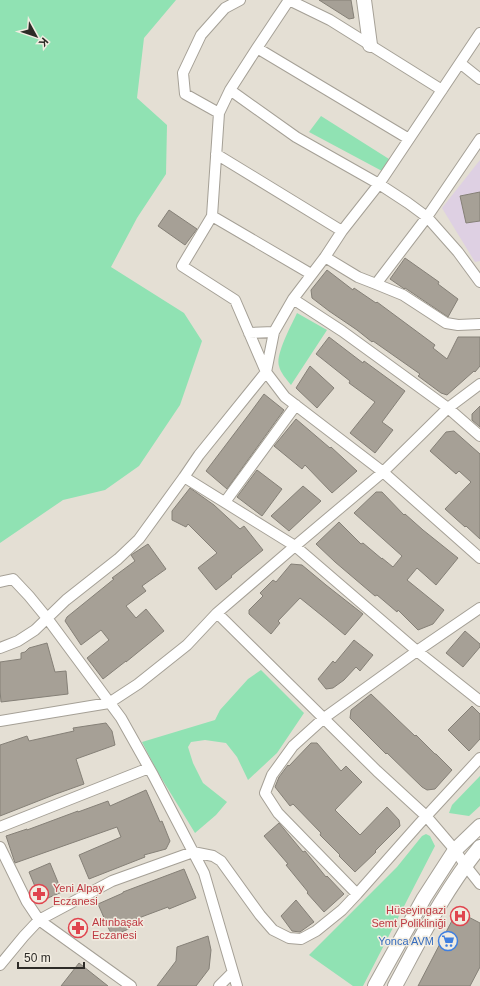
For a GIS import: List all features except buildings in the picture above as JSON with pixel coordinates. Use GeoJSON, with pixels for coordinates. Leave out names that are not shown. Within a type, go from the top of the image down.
{"type":"FeatureCollection","features":[{"type":"Feature","properties":{"kind":"main road"},"geometry":{"type":"LineString","coordinates":[[364,0],[370,45]]}},
{"type":"Feature","properties":{"kind":"main road"},"geometry":{"type":"LineString","coordinates":[[375,986],[424,898],[455,850],[480,826]]}},
{"type":"Feature","properties":{"kind":"main road"},"geometry":{"type":"LineString","coordinates":[[395,986],[444,898],[465,865],[480,847]]}},
{"type":"Feature","properties":{"kind":"street"},"geometry":{"type":"LineString","coordinates":[[219,113],[185,94],[183,73],[201,35],[225,8],[240,0]]}},
{"type":"Feature","properties":{"kind":"street"},"geometry":{"type":"LineString","coordinates":[[442,90],[330,20],[289,0],[230,90],[219,113],[212,216],[182,266],[235,300],[266,372],[285,397],[383,472],[480,558]]}},
{"type":"Feature","properties":{"kind":"street"},"geometry":{"type":"LineString","coordinates":[[0,648],[18,641],[35,630],[66,600],[118,559],[139,539],[199,455],[266,372],[274,332],[293,299],[325,257],[342,231],[379,184],[480,33]]}},
{"type":"Feature","properties":{"kind":"street"},"geometry":{"type":"LineString","coordinates":[[257,48],[409,139]]}},
{"type":"Feature","properties":{"kind":"street"},"geometry":{"type":"LineString","coordinates":[[460,63],[480,79]]}},
{"type":"Feature","properties":{"kind":"street"},"geometry":{"type":"LineString","coordinates":[[230,90],[296,137],[379,184],[427,217],[458,252],[480,282]]}},
{"type":"Feature","properties":{"kind":"street"},"geometry":{"type":"LineString","coordinates":[[376,284],[427,217],[480,139]]}},
{"type":"Feature","properties":{"kind":"street"},"geometry":{"type":"LineString","coordinates":[[216,154],[342,231]]}},
{"type":"Feature","properties":{"kind":"street"},"geometry":{"type":"LineString","coordinates":[[212,216],[311,274]]}},
{"type":"Feature","properties":{"kind":"street"},"geometry":{"type":"LineString","coordinates":[[325,257],[358,277],[403,295],[446,323],[458,325],[480,324]]}},
{"type":"Feature","properties":{"kind":"street"},"geometry":{"type":"LineString","coordinates":[[293,299],[342,331],[448,408],[480,436]]}},
{"type":"Feature","properties":{"kind":"street"},"geometry":{"type":"LineString","coordinates":[[249,333],[274,332]]}},
{"type":"Feature","properties":{"kind":"street"},"geometry":{"type":"LineString","coordinates":[[0,721],[109,703],[138,684],[187,645],[216,613],[383,472],[448,408],[480,384]]}},
{"type":"Feature","properties":{"kind":"street"},"geometry":{"type":"LineString","coordinates":[[225,502],[296,405]]}},
{"type":"Feature","properties":{"kind":"street"},"geometry":{"type":"LineString","coordinates":[[184,477],[295,546],[417,651],[480,702]]}},
{"type":"Feature","properties":{"kind":"street"},"geometry":{"type":"LineString","coordinates":[[0,582],[13,579],[29,596],[121,718],[204,873],[237,986]]}},
{"type":"Feature","properties":{"kind":"street"},"geometry":{"type":"LineString","coordinates":[[357,894],[278,813],[265,793],[272,775],[293,746],[324,718],[480,608]]}},
{"type":"Feature","properties":{"kind":"street"},"geometry":{"type":"LineString","coordinates":[[216,613],[426,816],[455,850],[480,884]]}},
{"type":"Feature","properties":{"kind":"street"},"geometry":{"type":"LineString","coordinates":[[0,965],[39,920],[112,880],[193,852],[213,856],[221,862],[260,915],[273,930],[289,938],[301,939],[316,931],[342,910],[480,758]]}},
{"type":"Feature","properties":{"kind":"street"},"geometry":{"type":"LineString","coordinates":[[0,827],[149,768]]}},
{"type":"Feature","properties":{"kind":"street"},"geometry":{"type":"LineString","coordinates":[[0,847],[27,902],[39,920],[131,986]]}},
{"type":"Feature","properties":{"kind":"street"},"geometry":{"type":"LineString","coordinates":[[220,986],[233,972]]}},
{"type":"Feature","properties":{"kind":"shaded area"},"geometry":{"type":"Polygon","coordinates":[[[480,160],[480,261],[475,262],[442,208],[480,160]]]}},
{"type":"Feature","properties":{"kind":"green space"},"geometry":{"type":"Polygon","coordinates":[[[0,0],[176,0],[144,38],[137,98],[167,125],[166,174],[137,218],[111,267],[184,313],[202,341],[180,405],[139,466],[105,490],[63,500],[0,543],[0,0]]]}},
{"type":"Feature","properties":{"kind":"green space"},"geometry":{"type":"Polygon","coordinates":[[[321,116],[389,159],[382,171],[309,132],[321,116]]]}},
{"type":"Feature","properties":{"kind":"green space"},"geometry":{"type":"Polygon","coordinates":[[[297,313],[327,330],[291,385],[281,371],[278,361],[282,347],[297,313]]]}},
{"type":"Feature","properties":{"kind":"green space"},"geometry":{"type":"Polygon","coordinates":[[[261,670],[304,713],[277,753],[248,780],[237,757],[226,743],[205,740],[191,742],[188,747],[193,763],[203,783],[227,802],[216,815],[195,833],[157,771],[142,742],[215,720],[220,710],[248,679],[261,670]]]}},
{"type":"Feature","properties":{"kind":"green space"},"geometry":{"type":"Polygon","coordinates":[[[480,776],[480,806],[469,816],[449,813],[452,805],[480,776]]]}},
{"type":"Feature","properties":{"kind":"green space"},"geometry":{"type":"Polygon","coordinates":[[[426,834],[430,836],[435,846],[363,986],[353,986],[309,955],[397,867],[422,836],[426,834]]]}},
{"type":"Feature","properties":{"kind":"place","name":"Yeni Alpay Eczanesi"},"geometry":{"type":"Point","coordinates":[39,894]}},
{"type":"Feature","properties":{"kind":"place","name":"Hüseyingazi Semt Polikliniği"},"geometry":{"type":"Point","coordinates":[460,916]}},
{"type":"Feature","properties":{"kind":"place","name":"Altınbaşak Eczanesi"},"geometry":{"type":"Point","coordinates":[78,928]}},
{"type":"Feature","properties":{"kind":"place","name":"Yonca AVM"},"geometry":{"type":"Point","coordinates":[448,941]}}]}
